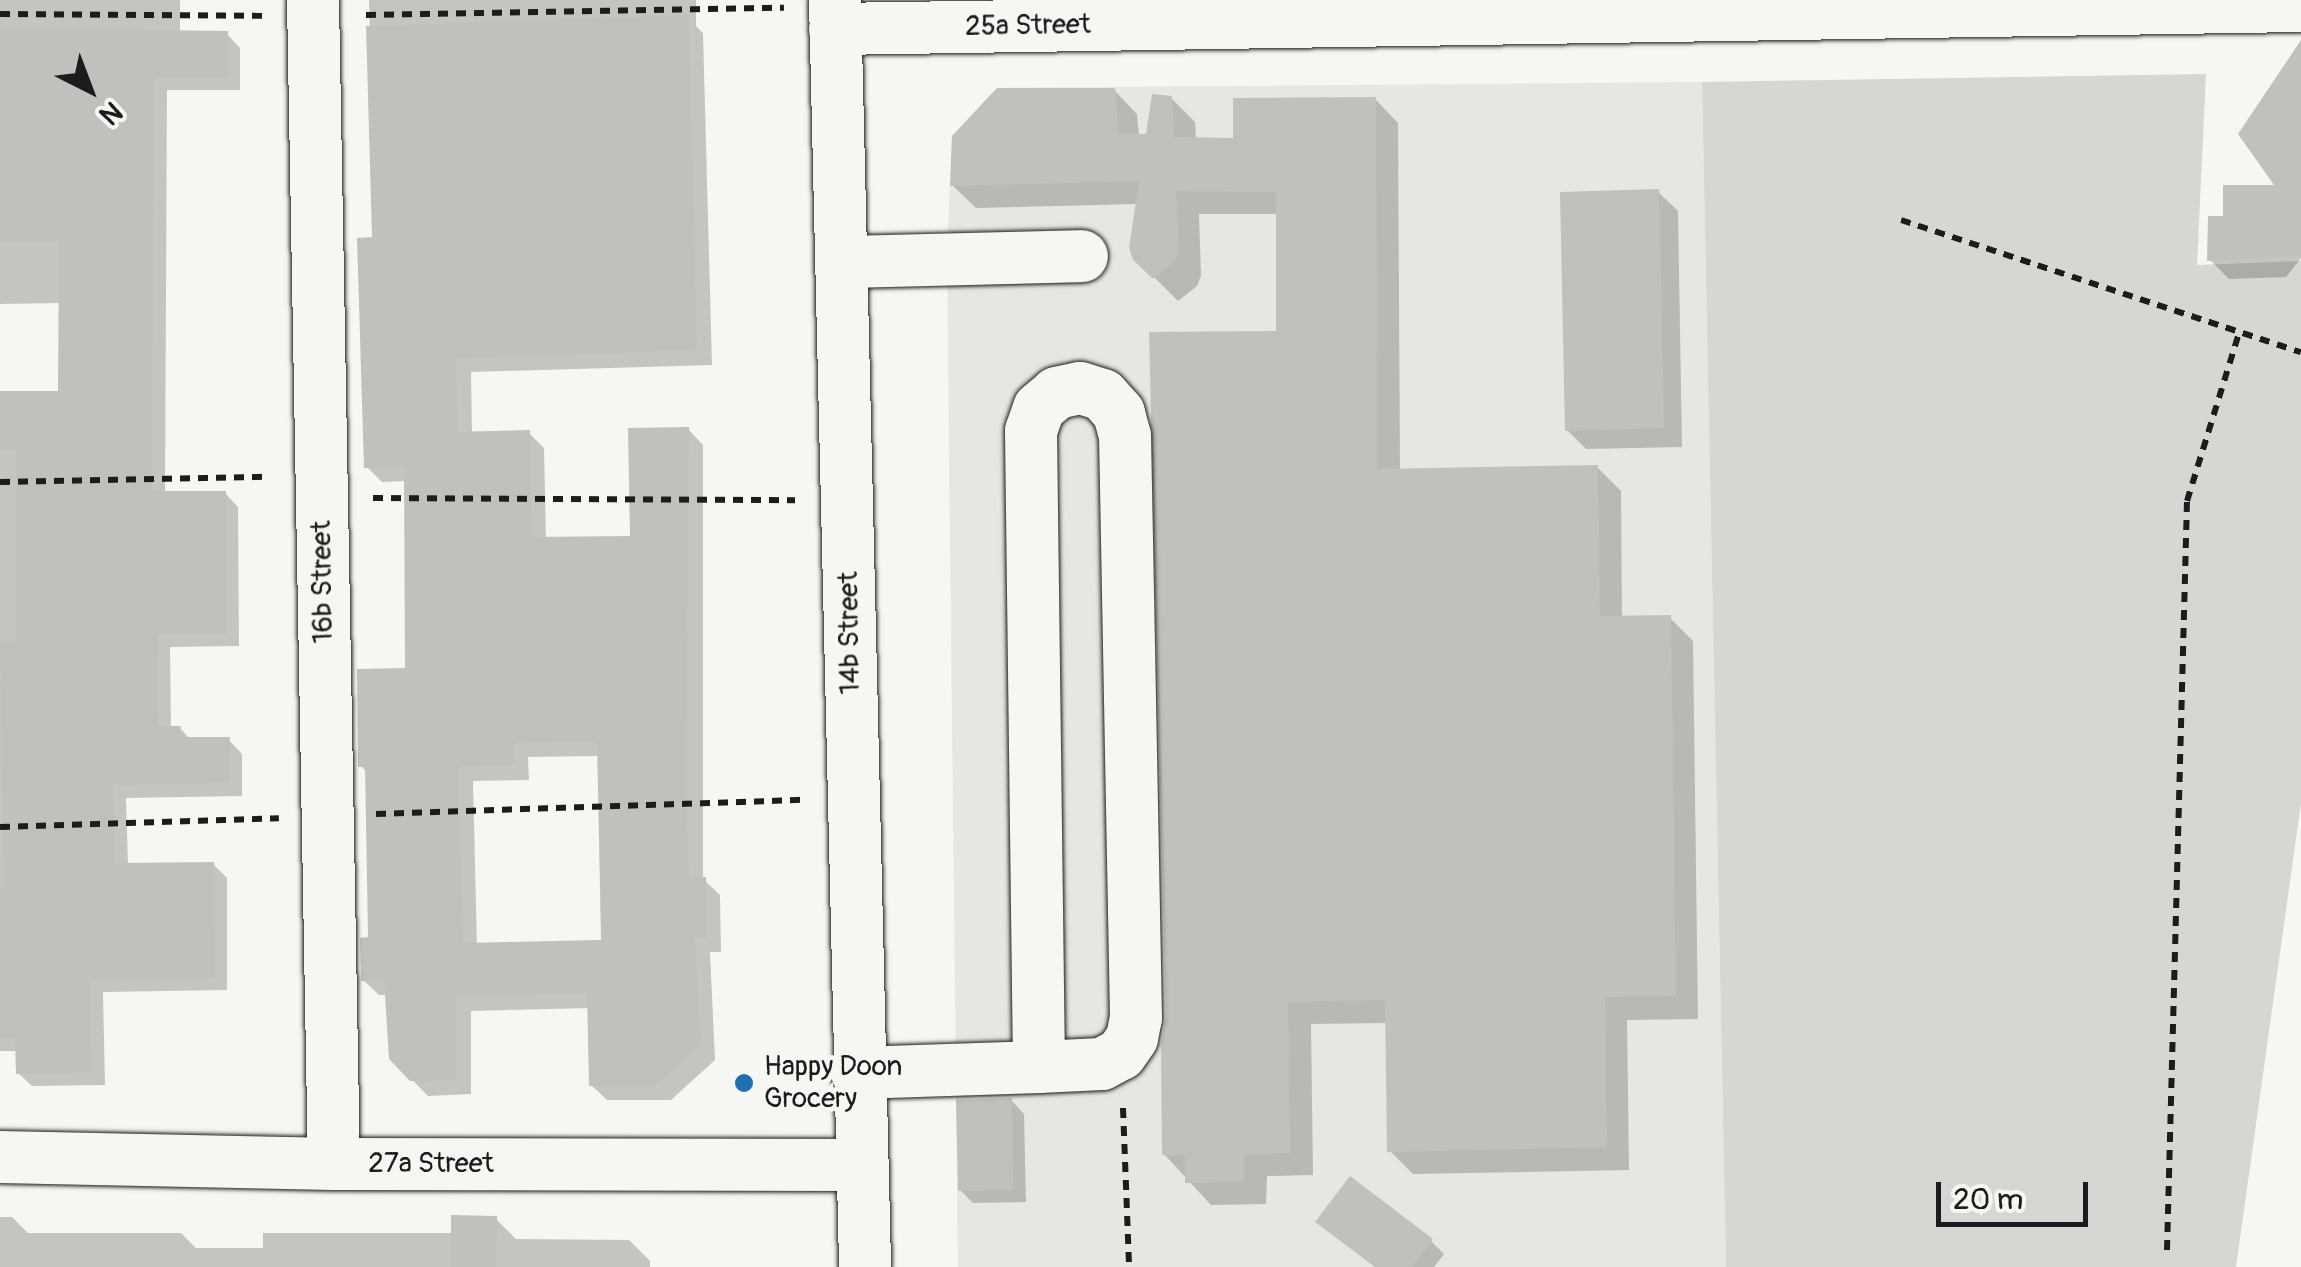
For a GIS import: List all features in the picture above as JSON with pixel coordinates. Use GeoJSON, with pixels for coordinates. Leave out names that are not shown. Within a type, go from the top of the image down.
{"type":"FeatureCollection","features":[{"type":"Feature","properties":{"kind":"street","name":"25a Street"},"geometry":{"type":"LineString","coordinates":[[835,12],[2301,6]]}},
{"type":"Feature","properties":{"kind":"street","name":"16b Street"},"geometry":{"type":"LineString","coordinates":[[313,8],[334,1164]]}},
{"type":"Feature","properties":{"kind":"street","name":"14b Street"},"geometry":{"type":"LineString","coordinates":[[835,12],[844,262],[857,1072],[865,1267]]}},
{"type":"Feature","properties":{"kind":"street"},"geometry":{"type":"LineString","coordinates":[[844,262],[1082,256]]}},
{"type":"Feature","properties":{"kind":"street"},"geometry":{"type":"LineString","coordinates":[[857,1072],[1039,1067],[1102,1064],[1121,1054],[1132,1038],[1136,1018],[1125,436],[1119,412],[1103,395],[1080,388],[1057,392],[1039,408],[1031,431],[1039,1067]]}},
{"type":"Feature","properties":{"kind":"street","name":"27a Street"},"geometry":{"type":"LineString","coordinates":[[0,1158],[334,1164],[862,1165]]}},
{"type":"Feature","properties":{"kind":"path"},"geometry":{"type":"LineString","coordinates":[[0,14],[313,8],[835,12]]}},
{"type":"Feature","properties":{"kind":"path"},"geometry":{"type":"LineString","coordinates":[[1900,220],[2301,352]]}},
{"type":"Feature","properties":{"kind":"path"},"geometry":{"type":"LineString","coordinates":[[2166,1250],[2187,501],[2240,334]]}},
{"type":"Feature","properties":{"kind":"path"},"geometry":{"type":"LineString","coordinates":[[0,482],[848,500]]}},
{"type":"Feature","properties":{"kind":"path"},"geometry":{"type":"LineString","coordinates":[[0,827],[852,798]]}},
{"type":"Feature","properties":{"kind":"path"},"geometry":{"type":"LineString","coordinates":[[1121,1054],[1129,1267]]}},
{"type":"Feature","properties":{"kind":"shaded area"},"geometry":{"type":"Polygon","coordinates":[[[2206,74],[2197,265],[2301,261],[2301,803],[2236,1267],[1726,1267],[1702,82],[2206,74]]]}},
{"type":"Feature","properties":{"kind":"shaded area"},"geometry":{"type":"Polygon","coordinates":[[[1702,82],[1726,1267],[958,1267],[947,258],[952,136],[997,88],[1702,82]]]}},
{"type":"Feature","properties":{"kind":"building"},"geometry":{"type":"Polygon","coordinates":[[[689,15],[697,350],[456,358],[458,432],[530,430],[532,537],[630,536],[628,428],[689,427],[689,877],[706,877],[707,938],[695,938],[701,1044],[655,1086],[589,1086],[587,993],[456,996],[456,1080],[410,1081],[389,1059],[384,980],[361,981],[360,938],[368,937],[365,767],[358,767],[357,669],[405,668],[404,466],[364,468],[357,238],[372,237],[366,26],[689,15]],[[597,741],[514,742],[514,765],[458,766],[463,943],[601,940],[597,741]]]}},
{"type":"Feature","properties":{"kind":"building"},"geometry":{"type":"Polygon","coordinates":[[[0,28],[228,31],[228,77],[154,77],[152,491],[226,491],[227,634],[158,634],[157,679],[158,726],[181,726],[180,737],[230,737],[229,783],[113,785],[115,863],[214,862],[215,978],[90,979],[92,1072],[16,1074],[15,1039],[0,1039],[0,888],[4,888],[0,642],[16,642],[16,450],[0,450],[0,391],[58,391],[59,241],[0,241],[0,28]]]}},
{"type":"Feature","properties":{"kind":"building"},"geometry":{"type":"Polygon","coordinates":[[[2301,40],[2301,256],[2207,261],[2208,216],[2223,216],[2223,185],[2274,185],[2238,134],[2301,40]]]}},
{"type":"Feature","properties":{"kind":"building"},"geometry":{"type":"Polygon","coordinates":[[[997,88],[1115,88],[1118,134],[1146,134],[1152,94],[1172,96],[1174,137],[1233,138],[1233,98],[1376,97],[1377,469],[1598,465],[1600,616],[1671,615],[1676,996],[1605,997],[1607,1147],[1387,1152],[1385,1000],[1288,1002],[1290,1153],[1244,1154],[1244,1182],[1185,1183],[1185,1155],[1162,1155],[1161,1046],[1166,1017],[1149,332],[1276,331],[1276,192],[1176,191],[1179,251],[1174,262],[1153,279],[1133,260],[1129,248],[1139,181],[950,186],[952,136],[997,88]]]}},
{"type":"Feature","properties":{"kind":"building"},"geometry":{"type":"Polygon","coordinates":[[[1659,189],[1664,428],[1565,431],[1560,192],[1659,189]]]}},
{"type":"Feature","properties":{"kind":"building"},"geometry":{"type":"Polygon","coordinates":[[[1012,1098],[1013,1190],[958,1191],[956,1100],[1012,1098]]]}},
{"type":"Feature","properties":{"kind":"building"},"geometry":{"type":"Polygon","coordinates":[[[1350,1176],[1433,1239],[1412,1267],[1375,1267],[1315,1222],[1350,1176]]]}},
{"type":"Feature","properties":{"kind":"building"},"geometry":{"type":"Polygon","coordinates":[[[451,1215],[497,1216],[496,1267],[451,1267],[451,1215]]]}},
{"type":"Feature","properties":{"kind":"place","name":"Happy Doon Grocery"},"geometry":{"type":"Point","coordinates":[744,1083]}}]}
